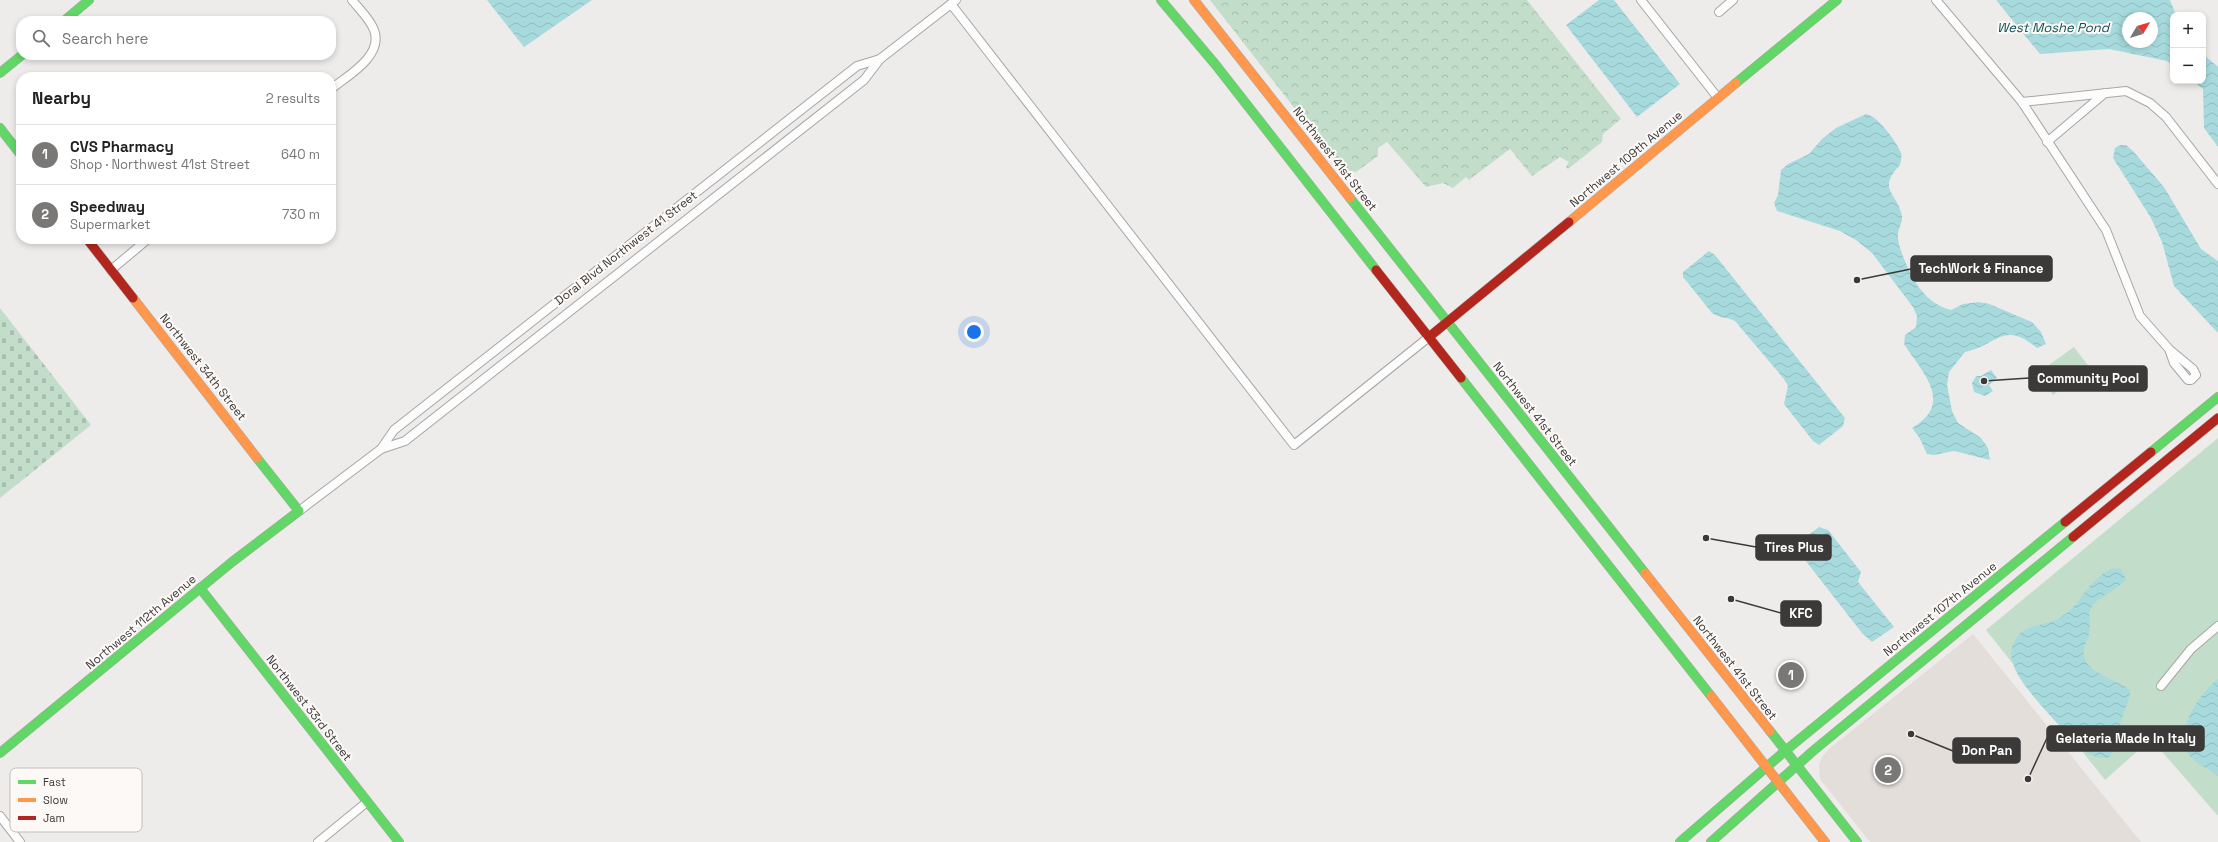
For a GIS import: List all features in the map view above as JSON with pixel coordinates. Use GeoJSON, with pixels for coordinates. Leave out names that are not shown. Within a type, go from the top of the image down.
{"type":"FeatureCollection","features":[{"type":"Feature","properties":{"kind":"main road"},"geometry":{"type":"LineString","coordinates":[[70,16],[89,0]]}},
{"type":"Feature","properties":{"kind":"main road"},"geometry":{"type":"LineString","coordinates":[[1160,0],[1215,64],[1825,842]]}},
{"type":"Feature","properties":{"kind":"main road"},"geometry":{"type":"LineString","coordinates":[[1171,0],[1198,35],[1215,64]]}},
{"type":"Feature","properties":{"kind":"main road","name":"Northwest 41st Street"},"geometry":{"type":"LineString","coordinates":[[1194,0],[1857,842]]}},
{"type":"Feature","properties":{"kind":"main road","name":"Northwest 109th Avenue"},"geometry":{"type":"LineString","coordinates":[[1429,337],[1837,0]]}},
{"type":"Feature","properties":{"kind":"main road"},"geometry":{"type":"LineString","coordinates":[[0,73],[16,60]]}},
{"type":"Feature","properties":{"kind":"main road"},"geometry":{"type":"LineString","coordinates":[[0,128],[16,149]]}},
{"type":"Feature","properties":{"kind":"main road","name":"Northwest 34th Street"},"geometry":{"type":"LineString","coordinates":[[91,244],[299,510]]}},
{"type":"Feature","properties":{"kind":"main road","name":"Northwest 107th Avenue"},"geometry":{"type":"LineString","coordinates":[[1680,842],[1785,751],[2218,397]]}},
{"type":"Feature","properties":{"kind":"main road"},"geometry":{"type":"LineString","coordinates":[[1711,842],[1797,766],[2218,418]]}},
{"type":"Feature","properties":{"kind":"main road","name":"Northwest 112th Avenue"},"geometry":{"type":"LineString","coordinates":[[0,753],[200,588],[299,510]]}},
{"type":"Feature","properties":{"kind":"main road","name":"Northwest 33rd Street"},"geometry":{"type":"LineString","coordinates":[[200,588],[399,842]]}},
{"type":"Feature","properties":{"kind":"street"},"geometry":{"type":"LineString","coordinates":[[336,85],[370,56],[376,39],[372,25],[352,0]]}},
{"type":"Feature","properties":{"kind":"street"},"geometry":{"type":"LineString","coordinates":[[1641,0],[1718,98]]}},
{"type":"Feature","properties":{"kind":"street"},"geometry":{"type":"LineString","coordinates":[[1719,12],[1733,0]]}},
{"type":"Feature","properties":{"kind":"street"},"geometry":{"type":"LineString","coordinates":[[1936,0],[2022,102],[2106,230],[2137,311],[2169,349]]}},
{"type":"Feature","properties":{"kind":"street"},"geometry":{"type":"LineString","coordinates":[[954,2],[1294,445],[1429,337]]}},
{"type":"Feature","properties":{"kind":"street","name":"Doral Blvd Northwest 41 Street"},"geometry":{"type":"LineString","coordinates":[[299,510],[381,449],[405,441],[864,80],[880,59],[954,2]]}},
{"type":"Feature","properties":{"kind":"street","name":"Doral Blvd Northwest 41 Street"},"geometry":{"type":"LineString","coordinates":[[381,449],[394,430],[857,66],[880,59]]}},
{"type":"Feature","properties":{"kind":"street"},"geometry":{"type":"LineString","coordinates":[[2022,102],[2126,91],[2158,109],[2180,134],[2218,184]]}},
{"type":"Feature","properties":{"kind":"street"},"geometry":{"type":"LineString","coordinates":[[2047,142],[2105,93]]}},
{"type":"Feature","properties":{"kind":"street"},"geometry":{"type":"LineString","coordinates":[[111,270],[142,244]]}},
{"type":"Feature","properties":{"kind":"street"},"geometry":{"type":"LineString","coordinates":[[2161,686],[2190,649],[2218,626]]}},
{"type":"Feature","properties":{"kind":"street"},"geometry":{"type":"LineString","coordinates":[[318,842],[367,802]]}},
{"type":"Feature","properties":{"kind":"street"},"geometry":{"type":"LineString","coordinates":[[0,816],[10,829]]}},
{"type":"Feature","properties":{"kind":"street"},"geometry":{"type":"LineString","coordinates":[[12,832],[20,842]]}},
{"type":"Feature","properties":{"kind":"shaded area"},"geometry":{"type":"Polygon","coordinates":[[[1973,634],[2141,842],[1870,842],[1820,779],[1819,765],[1822,757],[1829,749],[1973,634]]]}},
{"type":"Feature","properties":{"kind":"green space"},"geometry":{"type":"Polygon","coordinates":[[[1210,0],[1527,0],[1621,119],[1603,134],[1602,142],[1568,169],[1566,167],[1569,162],[1560,157],[1532,176],[1510,149],[1469,180],[1466,177],[1453,188],[1443,183],[1426,187],[1387,142],[1378,148],[1378,156],[1356,172],[1342,169],[1210,0]]]}},
{"type":"Feature","properties":{"kind":"green space"},"geometry":{"type":"Polygon","coordinates":[[[0,308],[91,425],[0,498],[0,308]]]}},
{"type":"Feature","properties":{"kind":"green space"},"geometry":{"type":"Polygon","coordinates":[[[2074,347],[2090,368],[2053,395],[2036,374],[2074,347]]]}},
{"type":"Feature","properties":{"kind":"green space"},"geometry":{"type":"Polygon","coordinates":[[[2218,438],[2218,816],[2151,739],[2105,780],[1986,630],[2218,438]]]}},
{"type":"Feature","properties":{"kind":"water"},"geometry":{"type":"Polygon","coordinates":[[[487,0],[592,0],[524,47],[487,0]]]}},
{"type":"Feature","properties":{"kind":"water"},"geometry":{"type":"Polygon","coordinates":[[[1599,0],[1614,0],[1680,84],[1637,117],[1566,25],[1599,0]]]}},
{"type":"Feature","properties":{"kind":"water","name":"West Moshe Pond"},"geometry":{"type":"Polygon","coordinates":[[[1996,0],[2170,0],[2175,12],[2170,12],[2170,64],[2167,61],[2109,49],[2040,54],[1996,0]]]}},
{"type":"Feature","properties":{"kind":"water"},"geometry":{"type":"Polygon","coordinates":[[[2206,57],[2218,67],[2218,147],[2204,128],[2203,89],[2196,84],[2206,84],[2206,57]]]}},
{"type":"Feature","properties":{"kind":"water"},"geometry":{"type":"Polygon","coordinates":[[[1866,114],[1876,119],[1881,124],[1895,142],[1901,153],[1900,165],[1893,173],[1889,186],[1890,191],[1900,208],[1902,216],[1902,221],[1898,232],[1900,249],[1910,272],[1921,290],[1934,303],[1951,310],[1963,304],[1979,302],[1989,304],[2032,322],[2041,332],[2046,344],[2037,348],[2016,336],[2008,335],[2001,337],[1976,349],[1965,352],[1949,372],[1947,385],[1952,411],[1958,423],[1981,438],[1988,448],[1990,460],[1954,451],[1934,455],[1927,454],[1919,437],[1912,428],[1925,418],[1931,408],[1933,398],[1931,387],[1926,376],[1904,344],[1905,335],[1916,327],[1917,316],[1913,307],[1872,253],[1856,240],[1840,231],[1777,211],[1774,203],[1778,195],[1781,170],[1788,164],[1809,154],[1822,139],[1836,128],[1866,114]]]}},
{"type":"Feature","properties":{"kind":"water"},"geometry":{"type":"Polygon","coordinates":[[[2120,145],[2126,145],[2133,151],[2164,187],[2201,249],[2218,261],[2218,333],[2174,286],[2162,242],[2151,218],[2113,158],[2115,148],[2120,145]]]}},
{"type":"Feature","properties":{"kind":"water"},"geometry":{"type":"Polygon","coordinates":[[[1709,251],[1715,255],[1845,418],[1843,426],[1819,445],[1813,441],[1784,404],[1788,386],[1784,379],[1735,321],[1712,313],[1683,277],[1683,272],[1709,251]]]}},
{"type":"Feature","properties":{"kind":"water"},"geometry":{"type":"Polygon","coordinates":[[[1991,370],[1997,378],[1989,385],[1993,391],[1985,396],[1974,392],[1972,383],[1976,376],[1981,376],[1991,370]]]}},
{"type":"Feature","properties":{"kind":"water"},"geometry":{"type":"Polygon","coordinates":[[[1819,527],[1828,530],[1861,572],[1858,582],[1894,627],[1872,642],[1862,633],[1796,548],[1802,540],[1819,527]]]}},
{"type":"Feature","properties":{"kind":"water"},"geometry":{"type":"Polygon","coordinates":[[[2113,568],[2121,569],[2126,579],[2121,585],[2097,601],[2091,607],[2089,614],[2090,632],[2084,649],[2084,657],[2093,669],[2130,690],[2130,696],[2120,723],[2114,751],[2108,758],[2105,758],[2088,753],[2071,738],[2050,715],[2029,691],[2017,673],[2013,663],[2011,651],[2017,637],[2022,632],[2034,626],[2047,623],[2061,617],[2075,605],[2096,579],[2113,568]]]}},
{"type":"Feature","properties":{"kind":"water"},"geometry":{"type":"Polygon","coordinates":[[[2218,679],[2218,776],[2198,763],[2188,754],[2184,745],[2184,735],[2186,724],[2197,702],[2218,679]]]}},
{"type":"Feature","properties":{"kind":"traffic: fast"},"geometry":{"type":"LineString","coordinates":[[70,16],[89,0]]}},
{"type":"Feature","properties":{"kind":"traffic: fast"},"geometry":{"type":"LineString","coordinates":[[1161,0],[1215,64],[1376,270]]}},
{"type":"Feature","properties":{"kind":"traffic: fast"},"geometry":{"type":"LineString","coordinates":[[1736,83],[1837,0]]}},
{"type":"Feature","properties":{"kind":"traffic: fast"},"geometry":{"type":"LineString","coordinates":[[0,73],[16,60]]}},
{"type":"Feature","properties":{"kind":"traffic: fast"},"geometry":{"type":"LineString","coordinates":[[0,128],[16,149]]}},
{"type":"Feature","properties":{"kind":"traffic: fast"},"geometry":{"type":"LineString","coordinates":[[1350,198],[1645,573]]}},
{"type":"Feature","properties":{"kind":"traffic: fast"},"geometry":{"type":"LineString","coordinates":[[1461,378],[1711,696]]}},
{"type":"Feature","properties":{"kind":"traffic: fast"},"geometry":{"type":"LineString","coordinates":[[2151,452],[2218,397]]}},
{"type":"Feature","properties":{"kind":"traffic: fast"},"geometry":{"type":"LineString","coordinates":[[0,753],[232,562],[299,511],[257,458]]}},
{"type":"Feature","properties":{"kind":"traffic: fast"},"geometry":{"type":"LineString","coordinates":[[1680,842],[1785,751],[2065,522]]}},
{"type":"Feature","properties":{"kind":"traffic: fast"},"geometry":{"type":"LineString","coordinates":[[1711,842],[1813,751],[2073,537]]}},
{"type":"Feature","properties":{"kind":"traffic: fast"},"geometry":{"type":"LineString","coordinates":[[200,588],[399,842]]}},
{"type":"Feature","properties":{"kind":"traffic: fast"},"geometry":{"type":"LineString","coordinates":[[1770,731],[1857,842]]}},
{"type":"Feature","properties":{"kind":"traffic: slow"},"geometry":{"type":"LineString","coordinates":[[1194,0],[1350,198]]}},
{"type":"Feature","properties":{"kind":"traffic: slow"},"geometry":{"type":"LineString","coordinates":[[1569,222],[1736,83]]}},
{"type":"Feature","properties":{"kind":"traffic: slow"},"geometry":{"type":"LineString","coordinates":[[133,298],[257,458]]}},
{"type":"Feature","properties":{"kind":"traffic: slow"},"geometry":{"type":"LineString","coordinates":[[1645,573],[1770,731]]}},
{"type":"Feature","properties":{"kind":"traffic: slow"},"geometry":{"type":"LineString","coordinates":[[1711,696],[1825,842]]}},
{"type":"Feature","properties":{"kind":"traffic: jam"},"geometry":{"type":"LineString","coordinates":[[1429,337],[1569,222]]}},
{"type":"Feature","properties":{"kind":"traffic: jam"},"geometry":{"type":"LineString","coordinates":[[91,244],[133,298]]}},
{"type":"Feature","properties":{"kind":"traffic: jam"},"geometry":{"type":"LineString","coordinates":[[1376,270],[1461,378]]}},
{"type":"Feature","properties":{"kind":"traffic: jam"},"geometry":{"type":"LineString","coordinates":[[2073,537],[2218,418]]}},
{"type":"Feature","properties":{"kind":"traffic: jam"},"geometry":{"type":"LineString","coordinates":[[2065,522],[2151,452]]}},
{"type":"Feature","properties":{"kind":"place","name":"TechWork & Finance"},"geometry":{"type":"Point","coordinates":[1857,280]}},
{"type":"Feature","properties":{"kind":"place","name":"Community Pool"},"geometry":{"type":"Point","coordinates":[1984,381]}},
{"type":"Feature","properties":{"kind":"place","name":"Tires Plus"},"geometry":{"type":"Point","coordinates":[1706,538]}},
{"type":"Feature","properties":{"kind":"place","name":"KFC"},"geometry":{"type":"Point","coordinates":[1731,599]}},
{"type":"Feature","properties":{"kind":"place","name":"CVS Pharmacy"},"geometry":{"type":"Point","coordinates":[1791,675]}},
{"type":"Feature","properties":{"kind":"place","name":"Don Pan"},"geometry":{"type":"Point","coordinates":[1911,734]}},
{"type":"Feature","properties":{"kind":"place","name":"Speedway"},"geometry":{"type":"Point","coordinates":[1888,770]}},
{"type":"Feature","properties":{"kind":"place","name":"Gelateria Made In Italy"},"geometry":{"type":"Point","coordinates":[2028,779]}}]}
